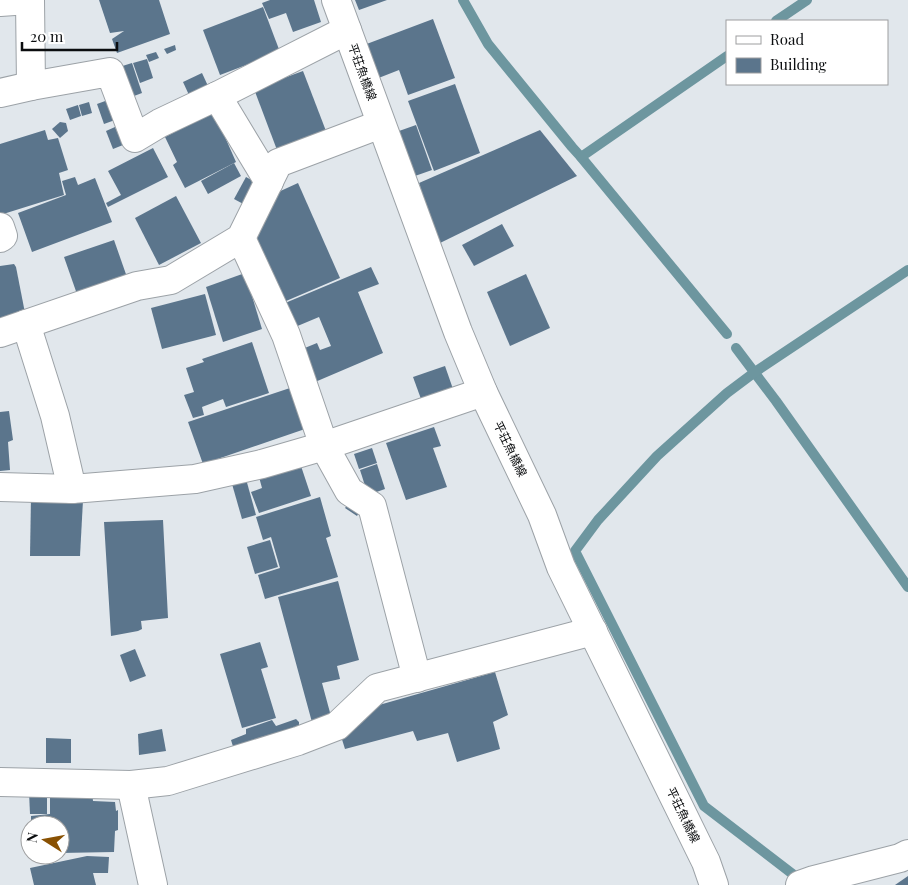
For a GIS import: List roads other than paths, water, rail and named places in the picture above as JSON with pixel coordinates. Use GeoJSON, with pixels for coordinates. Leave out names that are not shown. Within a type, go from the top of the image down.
{"type":"FeatureCollection","features":[{"type":"Feature","properties":{"kind":"street"},"geometry":{"type":"LineString","coordinates":[[0,2],[29,0],[31,86]]}},
{"type":"Feature","properties":{"kind":"street","name":"平荘魚橋線"},"geometry":{"type":"LineString","coordinates":[[336,0],[458,332],[483,392],[542,515],[561,567],[706,862],[714,885]]}},
{"type":"Feature","properties":{"kind":"street"},"geometry":{"type":"LineString","coordinates":[[0,93],[110,72],[135,138],[160,123],[347,30]]}},
{"type":"Feature","properties":{"kind":"street"},"geometry":{"type":"LineString","coordinates":[[217,96],[269,182]]}},
{"type":"Feature","properties":{"kind":"street"},"geometry":{"type":"LineString","coordinates":[[0,333],[137,286],[171,280],[241,238],[278,163],[381,124]]}},
{"type":"Feature","properties":{"kind":"street"},"geometry":{"type":"LineString","coordinates":[[0,227],[3,236],[0,238]]}},
{"type":"Feature","properties":{"kind":"street"},"geometry":{"type":"LineString","coordinates":[[241,238],[286,335],[324,446],[349,491],[372,506],[417,678]]}},
{"type":"Feature","properties":{"kind":"street"},"geometry":{"type":"LineString","coordinates":[[26,324],[55,416],[72,489]]}},
{"type":"Feature","properties":{"kind":"street"},"geometry":{"type":"LineString","coordinates":[[0,487],[72,489],[195,479],[262,464],[324,446],[483,392]]}},
{"type":"Feature","properties":{"kind":"street"},"geometry":{"type":"LineString","coordinates":[[0,782],[131,785],[168,781],[298,741],[337,726],[377,688],[593,631]]}},
{"type":"Feature","properties":{"kind":"street"},"geometry":{"type":"LineString","coordinates":[[131,785],[153,885]]}},
{"type":"Feature","properties":{"kind":"street"},"geometry":{"type":"LineString","coordinates":[[824,881],[908,854]]}},
{"type":"Feature","properties":{"kind":"waterway"},"geometry":{"type":"LineString","coordinates":[[463,0],[488,44],[727,334]]}},
{"type":"Feature","properties":{"kind":"waterway"},"geometry":{"type":"LineString","coordinates":[[777,20],[807,0]]}},
{"type":"Feature","properties":{"kind":"waterway"},"geometry":{"type":"LineString","coordinates":[[581,157],[726,57]]}},
{"type":"Feature","properties":{"kind":"waterway"},"geometry":{"type":"LineString","coordinates":[[803,882],[704,806],[575,551],[598,520],[657,456],[727,393],[755,372],[908,270]]}},
{"type":"Feature","properties":{"kind":"waterway"},"geometry":{"type":"LineString","coordinates":[[736,348],[776,401],[908,587]]}}]}
